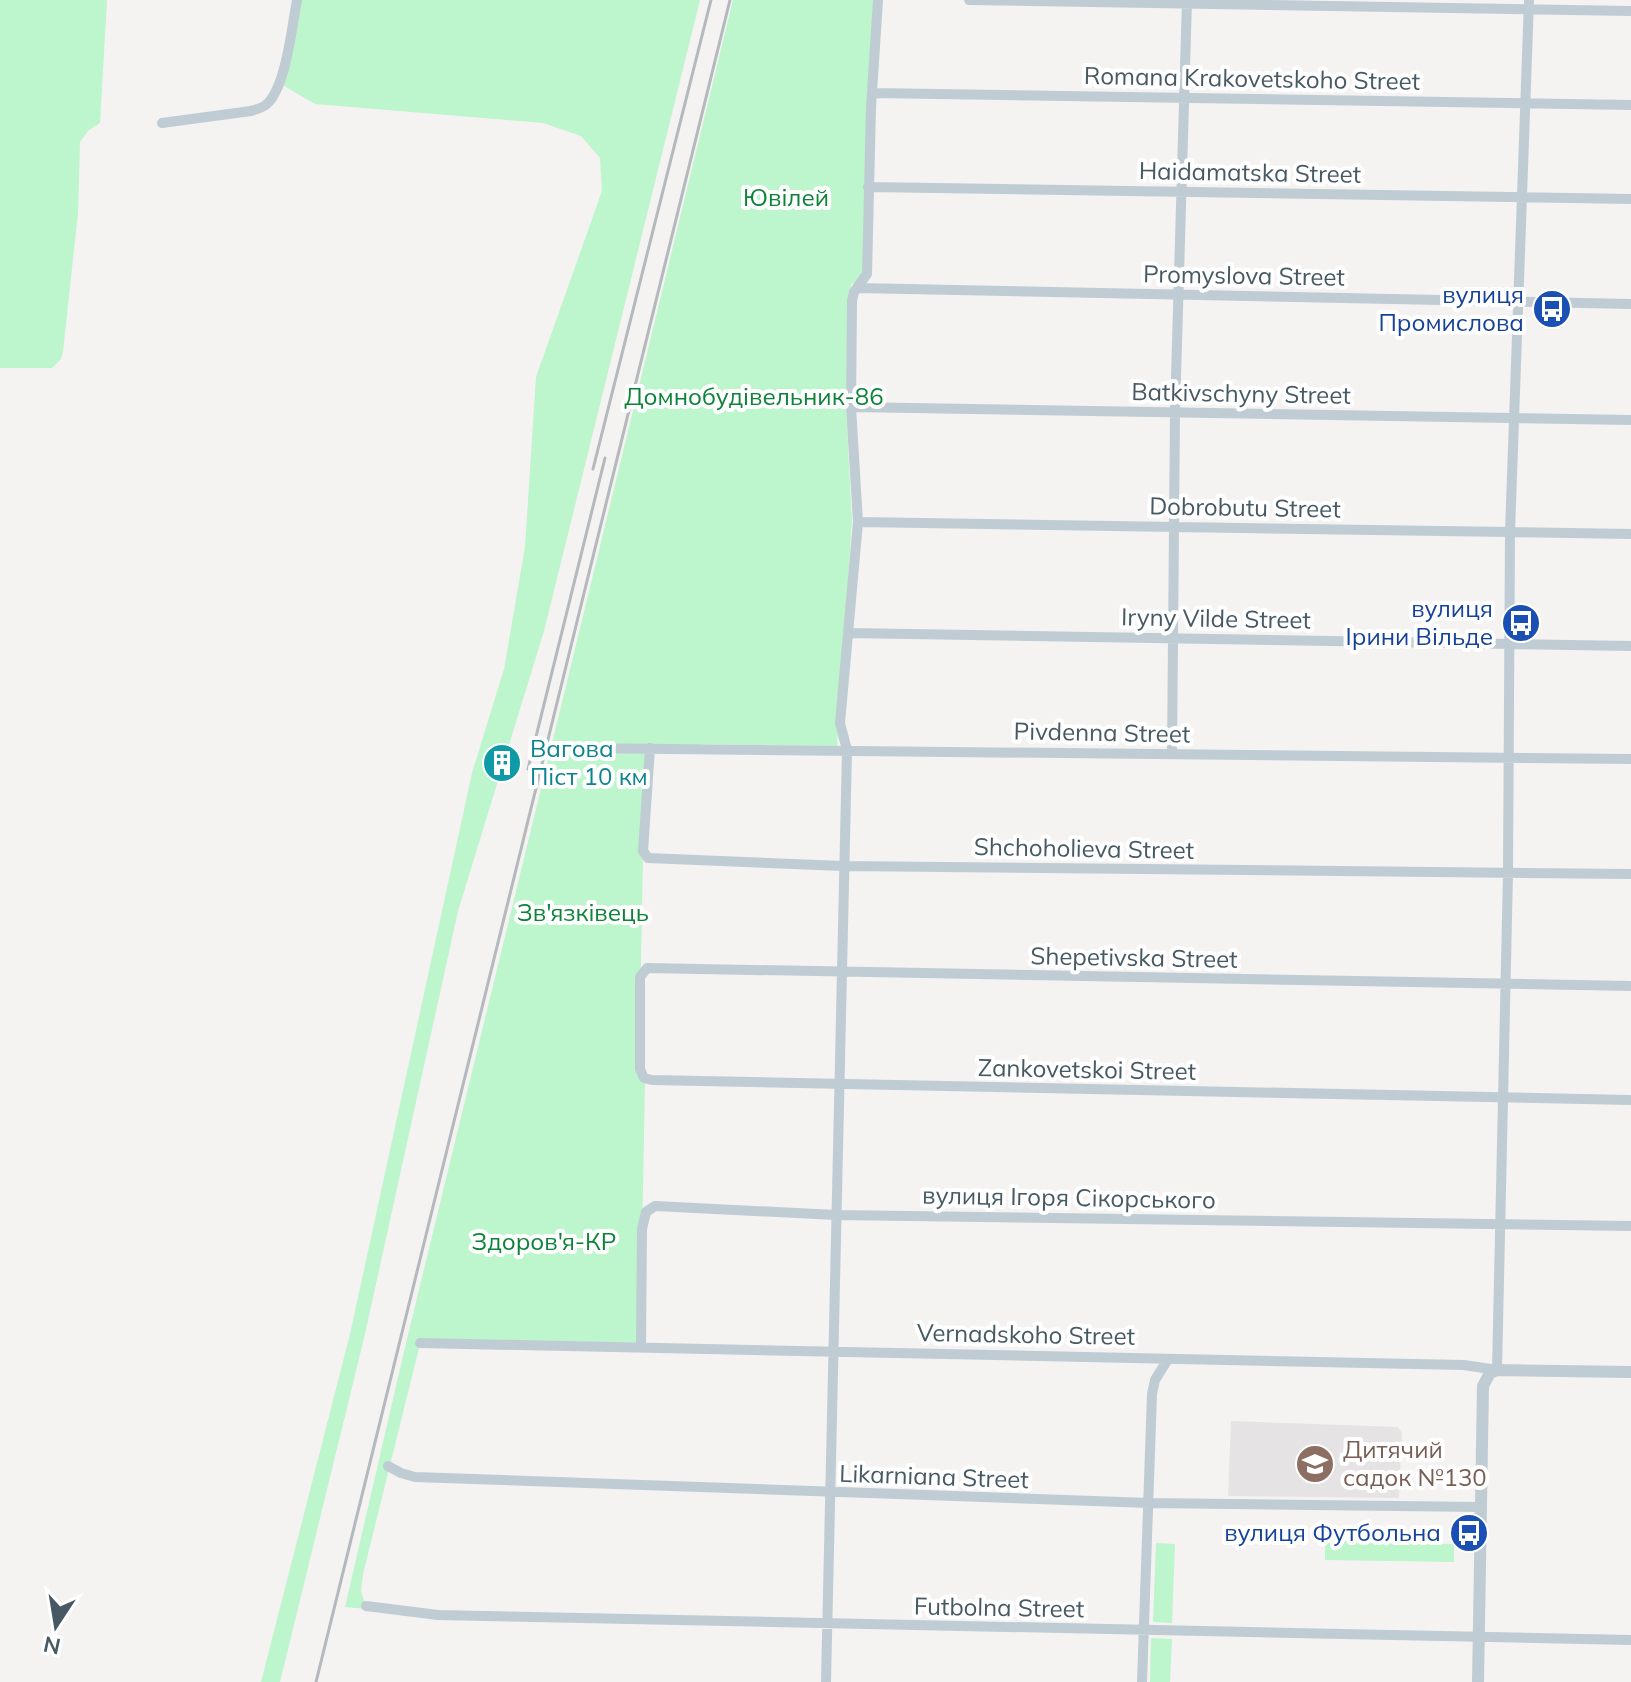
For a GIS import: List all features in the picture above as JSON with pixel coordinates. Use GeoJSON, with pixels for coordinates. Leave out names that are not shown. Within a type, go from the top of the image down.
{"type":"FeatureCollection","features":[{"type":"Feature","properties":{"kind":"street"},"geometry":{"type":"LineString","coordinates":[[162,123],[251,111],[262,108],[270,101],[279,83],[297,0]]}},
{"type":"Feature","properties":{"kind":"street"},"geometry":{"type":"LineString","coordinates":[[826,1682],[837,1084],[847,750],[840,723],[858,522],[851,407],[852,301],[867,274],[868,187],[878,0]]}},
{"type":"Feature","properties":{"kind":"street"},"geometry":{"type":"LineString","coordinates":[[969,0],[1529,5],[1631,11]]}},
{"type":"Feature","properties":{"kind":"street"},"geometry":{"type":"LineString","coordinates":[[1172,754],[1175,412],[1187,2]]}},
{"type":"Feature","properties":{"kind":"street"},"geometry":{"type":"LineString","coordinates":[[1478,1682],[1483,1386],[1490,1373],[1497,1370],[1508,873],[1510,532],[1529,5]]}},
{"type":"Feature","properties":{"kind":"street","name":"Romana Krakovetskoho Street"},"geometry":{"type":"LineString","coordinates":[[873,93],[1631,105]]}},
{"type":"Feature","properties":{"kind":"street","name":"Haidamatska Street"},"geometry":{"type":"LineString","coordinates":[[868,187],[1631,199]]}},
{"type":"Feature","properties":{"kind":"street","name":"Promyslova Street"},"geometry":{"type":"LineString","coordinates":[[857,288],[1631,304]]}},
{"type":"Feature","properties":{"kind":"street","name":"Batkivschyny Street"},"geometry":{"type":"LineString","coordinates":[[851,407],[1631,420]]}},
{"type":"Feature","properties":{"kind":"street","name":"Dobrobutu Street"},"geometry":{"type":"LineString","coordinates":[[858,522],[1631,534]]}},
{"type":"Feature","properties":{"kind":"street","name":"Iryny Vilde Street"},"geometry":{"type":"LineString","coordinates":[[849,633],[1631,646]]}},
{"type":"Feature","properties":{"kind":"street","name":"Pivdenna Street"},"geometry":{"type":"LineString","coordinates":[[572,748],[1631,759]]}},
{"type":"Feature","properties":{"kind":"street","name":"Shchoholieva Street"},"geometry":{"type":"LineString","coordinates":[[650,748],[644,855],[843,866],[1631,874]]}},
{"type":"Feature","properties":{"kind":"street","name":"Shepetivska Street"},"geometry":{"type":"LineString","coordinates":[[640,977],[647,968],[1631,986]]}},
{"type":"Feature","properties":{"kind":"street","name":"Zankovetskoi Street"},"geometry":{"type":"LineString","coordinates":[[640,977],[640,1069],[644,1078],[652,1080],[1631,1100]]}},
{"type":"Feature","properties":{"kind":"street","name":"вулиця Ігоря Сікорського"},"geometry":{"type":"LineString","coordinates":[[641,1347],[642,1229],[646,1212],[652,1207],[836,1215],[1631,1226]]}},
{"type":"Feature","properties":{"kind":"street","name":"Vernadskoho Street"},"geometry":{"type":"LineString","coordinates":[[420,1343],[1464,1365],[1497,1370],[1631,1372]]}},
{"type":"Feature","properties":{"kind":"street"},"geometry":{"type":"LineString","coordinates":[[1142,1682],[1152,1394],[1155,1380],[1168,1359]]}},
{"type":"Feature","properties":{"kind":"street","name":"Likarniana Street"},"geometry":{"type":"LineString","coordinates":[[388,1466],[415,1477],[829,1493],[1149,1503],[1481,1507]]}},
{"type":"Feature","properties":{"kind":"street","name":"Futbolna Street"},"geometry":{"type":"LineString","coordinates":[[366,1606],[438,1615],[1631,1640]]}},
{"type":"Feature","properties":{"kind":"shaded area","name":"Дитячий садок №130"},"geometry":{"type":"Polygon","coordinates":[[[1231,1421],[1398,1427],[1402,1433],[1399,1498],[1228,1496],[1231,1421]]]}},
{"type":"Feature","properties":{"kind":"green space"},"geometry":{"type":"Polygon","coordinates":[[[0,0],[107,0],[100,123],[88,131],[80,142],[78,213],[63,351],[61,359],[52,368],[0,368],[0,0]]]}},
{"type":"Feature","properties":{"kind":"green space"},"geometry":{"type":"Polygon","coordinates":[[[297,0],[700,0],[544,631],[458,911],[365,1334],[280,1682],[261,1682],[350,1334],[472,773],[504,669],[525,547],[536,377],[602,191],[600,158],[581,136],[543,123],[315,104],[279,83],[297,0]]]}},
{"type":"Feature","properties":{"kind":"green space"},"geometry":{"type":"Polygon","coordinates":[[[733,0],[877,0],[866,275],[861,282],[851,284],[846,407],[852,521],[837,746],[706,744],[650,749],[643,854],[639,1070],[645,1083],[640,1344],[421,1340],[363,1574],[361,1591],[367,1609],[345,1607],[406,1343],[733,0]]]}},
{"type":"Feature","properties":{"kind":"green space"},"geometry":{"type":"Polygon","coordinates":[[[1325,1541],[1454,1544],[1454,1562],[1325,1560],[1325,1541]]]}},
{"type":"Feature","properties":{"kind":"green space"},"geometry":{"type":"Polygon","coordinates":[[[1156,1543],[1175,1544],[1172,1623],[1153,1622],[1156,1543]]]}},
{"type":"Feature","properties":{"kind":"green space"},"geometry":{"type":"Polygon","coordinates":[[[1151,1638],[1172,1639],[1170,1682],[1150,1682],[1151,1638]]]}},
{"type":"Feature","properties":{"kind":"railway"},"geometry":{"type":"LineString","coordinates":[[593,469],[711,0]]}},
{"type":"Feature","properties":{"kind":"railway"},"geometry":{"type":"LineString","coordinates":[[316,1682],[730,0]]}},
{"type":"Feature","properties":{"kind":"railway"},"geometry":{"type":"LineString","coordinates":[[528,769],[605,458]]}},
{"type":"Feature","properties":{"kind":"place","name":"вулиця Промислова"},"geometry":{"type":"Point","coordinates":[1552,309]}},
{"type":"Feature","properties":{"kind":"place","name":"вулиця Ірини Вільде"},"geometry":{"type":"Point","coordinates":[1521,623]}},
{"type":"Feature","properties":{"kind":"place","name":"Вагова Піст 10 км"},"geometry":{"type":"Point","coordinates":[502,763]}},
{"type":"Feature","properties":{"kind":"place","name":"Дитячий садок №130"},"geometry":{"type":"Point","coordinates":[1315,1464]}},
{"type":"Feature","properties":{"kind":"place","name":"вулиця Футбольна"},"geometry":{"type":"Point","coordinates":[1469,1533]}},
{"type":"Feature","properties":{"kind":"park label","name":"Ювілей"},"geometry":{"type":"Point","coordinates":[786,198]}},
{"type":"Feature","properties":{"kind":"park label","name":"Домнобудівельник-86"},"geometry":{"type":"Point","coordinates":[754,397]}},
{"type":"Feature","properties":{"kind":"park label","name":"Зв'язківець"},"geometry":{"type":"Point","coordinates":[583,913]}},
{"type":"Feature","properties":{"kind":"park label","name":"Здоров'я-КР"},"geometry":{"type":"Point","coordinates":[544,1242]}}]}
